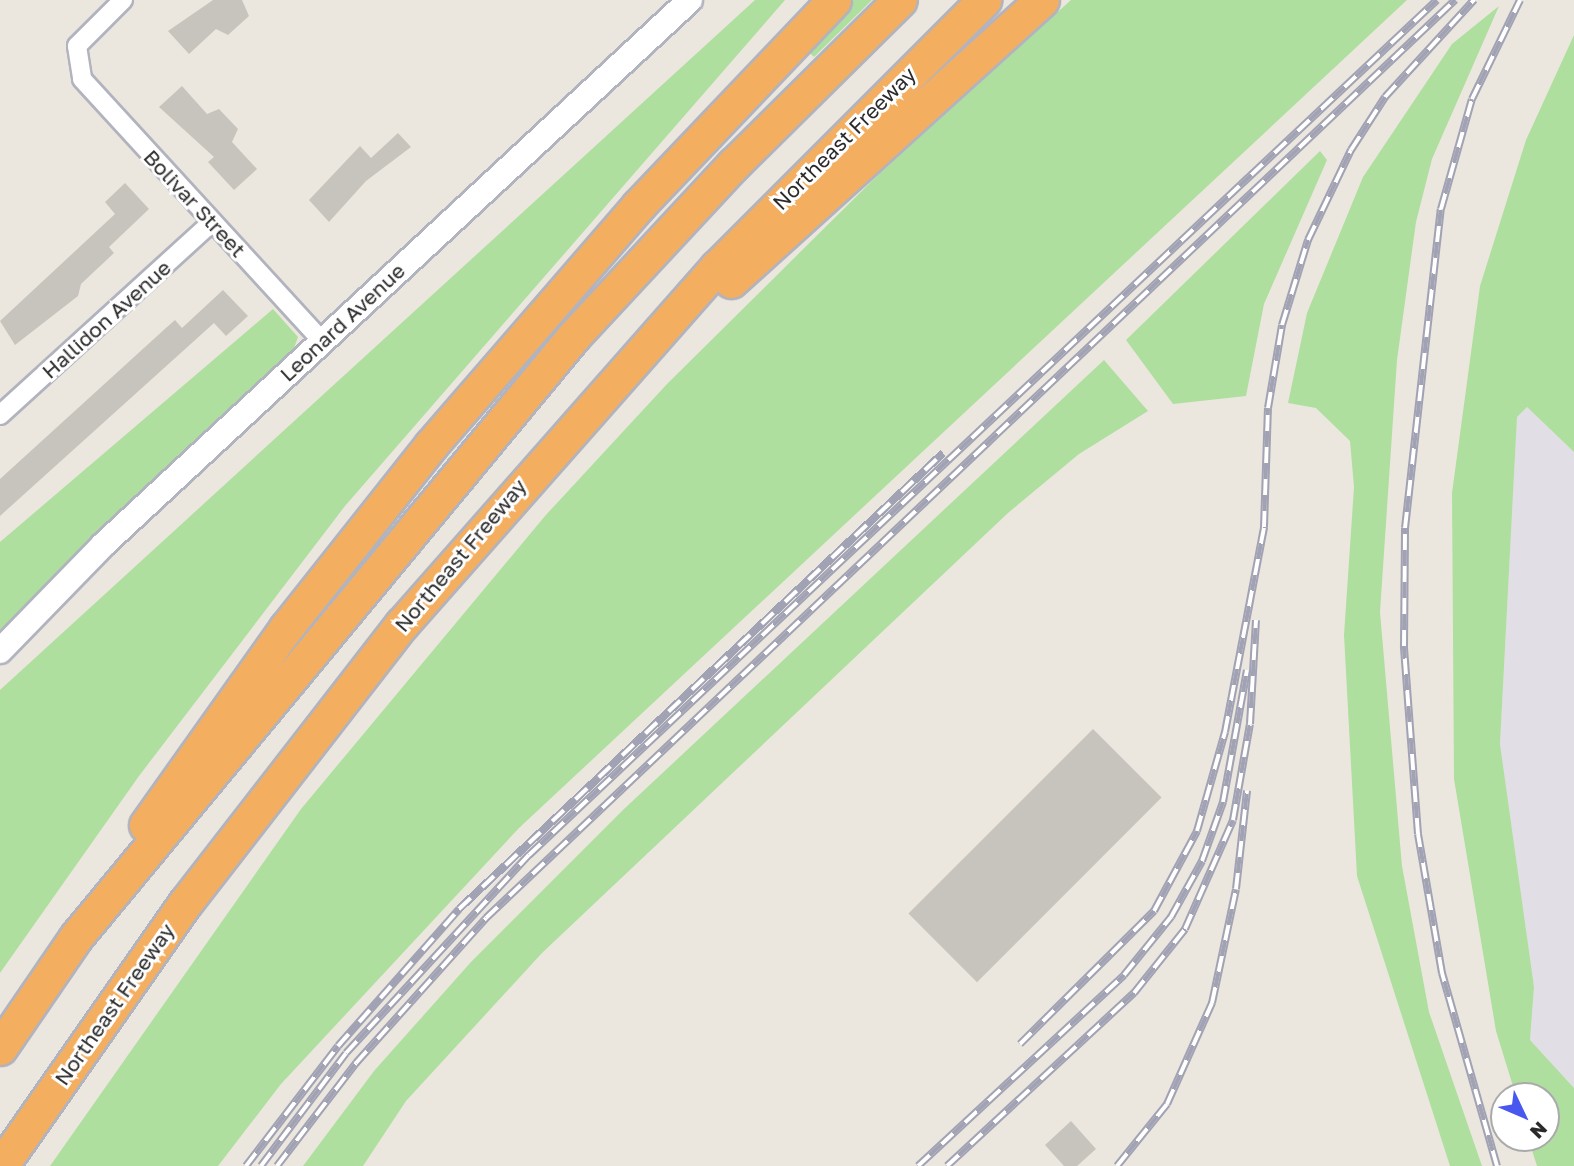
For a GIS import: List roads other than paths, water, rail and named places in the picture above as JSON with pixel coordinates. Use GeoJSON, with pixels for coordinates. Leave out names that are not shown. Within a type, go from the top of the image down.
{"type":"FeatureCollection","features":[{"type":"Feature","properties":{"kind":"highway"},"geometry":{"type":"LineString","coordinates":[[638,206],[720,98],[807,0]]}},
{"type":"Feature","properties":{"kind":"highway"},"geometry":{"type":"LineString","coordinates":[[0,1048],[76,937],[178,774],[286,628],[431,445],[638,206],[834,0]]}},
{"type":"Feature","properties":{"kind":"highway"},"geometry":{"type":"LineString","coordinates":[[76,937],[573,337],[734,164],[900,0]]}},
{"type":"Feature","properties":{"kind":"highway","name":"Northeast Freeway"},"geometry":{"type":"LineString","coordinates":[[1,1166],[186,902],[402,624],[565,431],[717,267],[984,0]]}},
{"type":"Feature","properties":{"kind":"highway"},"geometry":{"type":"LineString","coordinates":[[565,431],[1042,0]]}},
{"type":"Feature","properties":{"kind":"street","name":"Bolivar Street"},"geometry":{"type":"LineString","coordinates":[[123,0],[83,39],[76,60],[94,94],[322,341]]}},
{"type":"Feature","properties":{"kind":"street","name":"Leonard Avenue"},"geometry":{"type":"LineString","coordinates":[[0,651],[322,341],[690,0]]}},
{"type":"Feature","properties":{"kind":"street","name":"Hallidon Avenue"},"geometry":{"type":"LineString","coordinates":[[0,415],[212,222]]}},
{"type":"Feature","properties":{"kind":"railway"},"geometry":{"type":"LineString","coordinates":[[261,1166],[346,1053],[529,855],[1437,0]]}},
{"type":"Feature","properties":{"kind":"railway"},"geometry":{"type":"LineString","coordinates":[[277,1166],[356,1063],[486,918],[1455,0]]}},
{"type":"Feature","properties":{"kind":"railway"},"geometry":{"type":"LineString","coordinates":[[1020,1044],[1154,911],[1197,831],[1225,732],[1264,527],[1268,408],[1282,325],[1308,240],[1351,150],[1385,97],[1474,0]]}},
{"type":"Feature","properties":{"kind":"railway"},"geometry":{"type":"LineString","coordinates":[[1497,1166],[1442,973],[1418,834],[1404,646],[1405,528],[1441,209],[1472,99],[1520,0]]}},
{"type":"Feature","properties":{"kind":"railway"},"geometry":{"type":"LineString","coordinates":[[246,1166],[338,1046],[459,909],[943,453]]}},
{"type":"Feature","properties":{"kind":"railway"},"geometry":{"type":"LineString","coordinates":[[947,1166],[1134,993],[1185,929],[1233,820],[1250,724],[1256,620]]}},
{"type":"Feature","properties":{"kind":"railway"},"geometry":{"type":"LineString","coordinates":[[918,1166],[1124,975],[1171,917],[1202,861],[1223,802],[1247,670]]}},
{"type":"Feature","properties":{"kind":"railway"},"geometry":{"type":"LineString","coordinates":[[1117,1166],[1167,1104],[1212,1003],[1236,889],[1247,791]]}}]}
